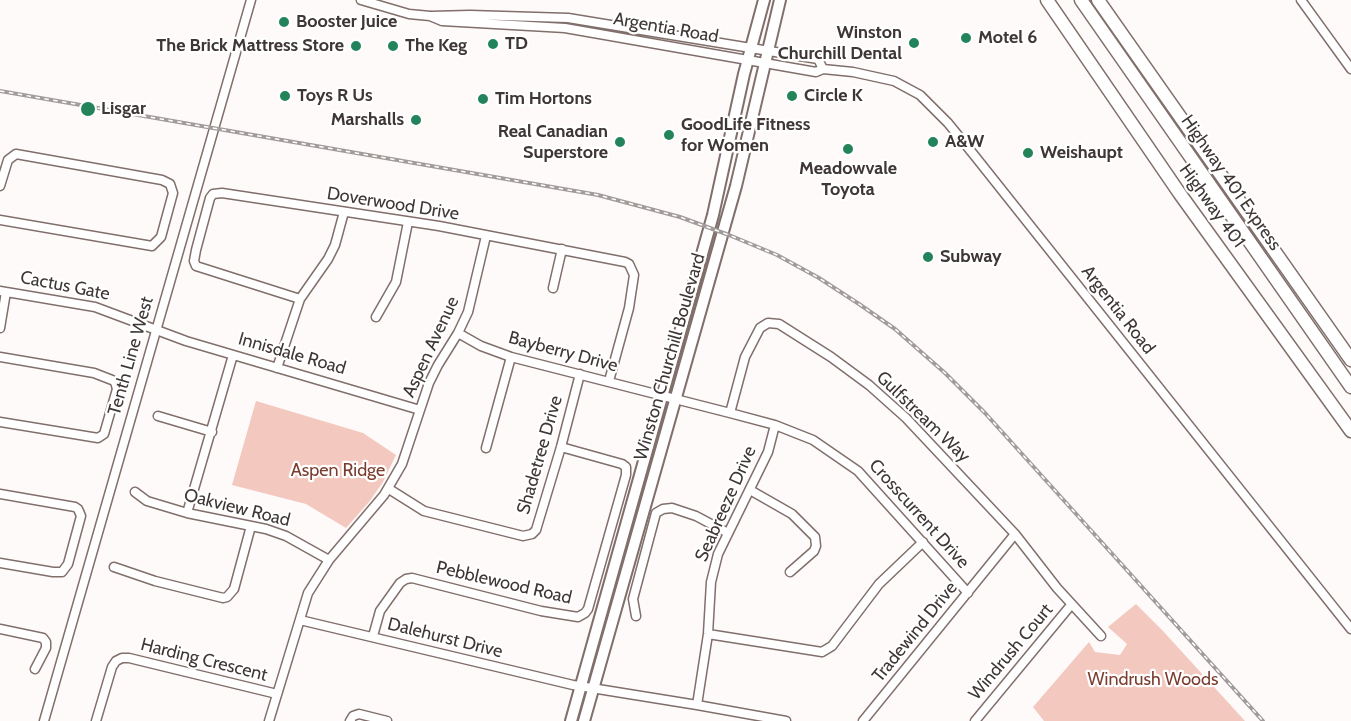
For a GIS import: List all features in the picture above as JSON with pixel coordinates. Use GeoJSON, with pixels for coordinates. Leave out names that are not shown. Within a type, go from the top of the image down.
{"type":"FeatureCollection","features":[{"type":"Feature","properties":{"kind":"highway","name":"Highway 401"},"geometry":{"type":"LineString","coordinates":[[1047,0],[1180,194],[1351,431]]}},
{"type":"Feature","properties":{"kind":"highway","name":"Highway 401 Express"},"geometry":{"type":"LineString","coordinates":[[1081,0],[1351,387]]}},
{"type":"Feature","properties":{"kind":"highway"},"geometry":{"type":"LineString","coordinates":[[1100,0],[1351,360]]}},
{"type":"Feature","properties":{"kind":"main road","name":"Winston Churchill Boulevard"},"geometry":{"type":"LineString","coordinates":[[571,721],[713,215],[764,0]]}},
{"type":"Feature","properties":{"kind":"main road","name":"Winston Churchill Boulevard"},"geometry":{"type":"LineString","coordinates":[[584,721],[736,186],[780,0]]}},
{"type":"Feature","properties":{"kind":"street","name":"Tenth Line West"},"geometry":{"type":"LineString","coordinates":[[44,721],[251,0]]}},
{"type":"Feature","properties":{"kind":"street","name":"Argentia Road"},"geometry":{"type":"LineString","coordinates":[[360,0],[409,14],[430,16],[442,14],[555,17],[818,59],[823,69]]}},
{"type":"Feature","properties":{"kind":"street"},"geometry":{"type":"LineString","coordinates":[[1301,0],[1351,69]]}},
{"type":"Feature","properties":{"kind":"street","name":"Argentia Road"},"geometry":{"type":"LineString","coordinates":[[430,16],[442,21],[565,28],[816,72],[823,69],[854,72],[881,77],[911,89],[926,99],[974,155],[1351,629]]}},
{"type":"Feature","properties":{"kind":"street"},"geometry":{"type":"LineString","coordinates":[[0,186],[8,160],[16,154],[162,180],[170,184],[173,193],[161,237],[152,246],[0,220]]}},
{"type":"Feature","properties":{"kind":"street","name":"Doverwood Drive"},"geometry":{"type":"LineString","coordinates":[[300,299],[196,266],[194,261],[196,250],[213,194],[222,193],[408,222],[626,262],[630,264],[634,275],[629,308],[609,381]]}},
{"type":"Feature","properties":{"kind":"street"},"geometry":{"type":"LineString","coordinates":[[277,368],[300,299],[328,259],[335,245],[344,212]]}},
{"type":"Feature","properties":{"kind":"street"},"geometry":{"type":"LineString","coordinates":[[376,317],[396,282],[408,222]]}},
{"type":"Feature","properties":{"kind":"street","name":"Aspen Avenue"},"geometry":{"type":"LineString","coordinates":[[269,721],[308,593],[329,560],[389,489],[402,464],[438,365],[458,333],[472,300],[486,236]]}},
{"type":"Feature","properties":{"kind":"street"},"geometry":{"type":"LineString","coordinates":[[553,288],[562,249]]}},
{"type":"Feature","properties":{"kind":"street","name":"Cactus Gate"},"geometry":{"type":"LineString","coordinates":[[3,292],[95,307],[157,328]]}},
{"type":"Feature","properties":{"kind":"street"},"geometry":{"type":"LineString","coordinates":[[0,328],[3,292]]}},
{"type":"Feature","properties":{"kind":"street","name":"Gulfstream Way"},"geometry":{"type":"LineString","coordinates":[[730,412],[745,357],[760,328],[768,323],[779,324],[869,385],[898,411],[1015,534],[1071,605],[1101,636]]}},
{"type":"Feature","properties":{"kind":"street","name":"Innisdale Road"},"geometry":{"type":"LineString","coordinates":[[157,328],[186,341],[420,410]]}},
{"type":"Feature","properties":{"kind":"street","name":"Bayberry Drive"},"geometry":{"type":"LineString","coordinates":[[458,333],[481,346],[511,357],[675,398]]}},
{"type":"Feature","properties":{"kind":"street"},"geometry":{"type":"LineString","coordinates":[[188,513],[233,355]]}},
{"type":"Feature","properties":{"kind":"street"},"geometry":{"type":"LineString","coordinates":[[0,357],[94,373],[115,382],[117,389],[104,434],[98,438],[0,422]]}},
{"type":"Feature","properties":{"kind":"street"},"geometry":{"type":"LineString","coordinates":[[486,448],[511,357]]}},
{"type":"Feature","properties":{"kind":"street","name":"Shadetree Drive"},"geometry":{"type":"LineString","coordinates":[[389,489],[424,511],[527,536],[536,530],[580,374]]}},
{"type":"Feature","properties":{"kind":"street","name":"Crosscurrent Drive"},"geometry":{"type":"LineString","coordinates":[[675,398],[775,425],[813,440],[847,462],[868,481],[968,593]]}},
{"type":"Feature","properties":{"kind":"street"},"geometry":{"type":"LineString","coordinates":[[158,416],[212,432]]}},
{"type":"Feature","properties":{"kind":"street","name":"Seabreeze Drive"},"geometry":{"type":"LineString","coordinates":[[697,705],[708,634],[711,582],[718,554],[768,452],[775,425]]}},
{"type":"Feature","properties":{"kind":"street","name":"Pebblewood Road"},"geometry":{"type":"LineString","coordinates":[[373,636],[380,611],[400,583],[412,578],[541,611],[578,617],[585,613],[626,475],[626,467],[561,447]]}},
{"type":"Feature","properties":{"kind":"street"},"geometry":{"type":"LineString","coordinates":[[750,490],[792,514],[815,537],[814,551],[789,572]]}},
{"type":"Feature","properties":{"kind":"street","name":"Oakview Road"},"geometry":{"type":"LineString","coordinates":[[135,492],[147,501],[188,513],[286,536],[329,560]]}},
{"type":"Feature","properties":{"kind":"street"},"geometry":{"type":"LineString","coordinates":[[0,494],[75,507],[81,516],[68,564],[62,572],[0,563]]}},
{"type":"Feature","properties":{"kind":"street"},"geometry":{"type":"LineString","coordinates":[[636,616],[633,599],[656,513],[672,508],[696,516],[728,533]]}},
{"type":"Feature","properties":{"kind":"street"},"geometry":{"type":"LineString","coordinates":[[114,567],[154,581],[223,598],[227,597],[234,589],[251,526]]}},
{"type":"Feature","properties":{"kind":"street","name":"Tradewind Drive"},"geometry":{"type":"LineString","coordinates":[[863,721],[1015,534]]}},
{"type":"Feature","properties":{"kind":"street"},"geometry":{"type":"LineString","coordinates":[[708,634],[822,652],[832,646],[879,584],[923,542]]}},
{"type":"Feature","properties":{"kind":"street","name":"Windrush Court"},"geometry":{"type":"LineString","coordinates":[[975,721],[1071,605]]}},
{"type":"Feature","properties":{"kind":"street","name":"Dalehurst Drive"},"geometry":{"type":"LineString","coordinates":[[300,620],[373,636],[514,673],[581,687]]}},
{"type":"Feature","properties":{"kind":"street"},"geometry":{"type":"LineString","coordinates":[[0,629],[43,638],[46,648],[35,669]]}},
{"type":"Feature","properties":{"kind":"street","name":"Harding Crescent"},"geometry":{"type":"LineString","coordinates":[[96,721],[112,667],[122,658],[277,694]]}},
{"type":"Feature","properties":{"kind":"street"},"geometry":{"type":"LineString","coordinates":[[581,687],[786,721]]}},
{"type":"Feature","properties":{"kind":"street"},"geometry":{"type":"LineString","coordinates":[[350,721],[353,716],[359,714],[387,721]]}},
{"type":"Feature","properties":{"kind":"green space","name":"Aspen Ridge"},"geometry":{"type":"Polygon","coordinates":[[[256,401],[363,433],[396,455],[383,482],[346,528],[306,504],[232,485],[256,401]]]}},
{"type":"Feature","properties":{"kind":"green space","name":"Windrush Woods"},"geometry":{"type":"Polygon","coordinates":[[[1136,604],[1245,721],[1044,721],[1033,707],[1089,642],[1095,652],[1120,655],[1127,644],[1108,627],[1136,604]]]}},
{"type":"Feature","properties":{"kind":"railway"},"geometry":{"type":"LineString","coordinates":[[0,91],[598,195],[680,217],[777,255],[819,278],[895,329],[945,373],[985,413],[1263,721]]}},
{"type":"Feature","properties":{"kind":"place","name":"Booster Juice"},"geometry":{"type":"Point","coordinates":[284,22]}},
{"type":"Feature","properties":{"kind":"place","name":"Motel 6"},"geometry":{"type":"Point","coordinates":[966,38]}},
{"type":"Feature","properties":{"kind":"place","name":"Winston Churchill Dental"},"geometry":{"type":"Point","coordinates":[914,43]}},
{"type":"Feature","properties":{"kind":"place","name":"TD"},"geometry":{"type":"Point","coordinates":[493,44]}},
{"type":"Feature","properties":{"kind":"place","name":"The Brick Mattress Store"},"geometry":{"type":"Point","coordinates":[356,46]}},
{"type":"Feature","properties":{"kind":"place","name":"The Keg"},"geometry":{"type":"Point","coordinates":[393,46]}},
{"type":"Feature","properties":{"kind":"place","name":"Toys R Us"},"geometry":{"type":"Point","coordinates":[285,96]}},
{"type":"Feature","properties":{"kind":"place","name":"Circle K"},"geometry":{"type":"Point","coordinates":[792,96]}},
{"type":"Feature","properties":{"kind":"place","name":"Tim Hortons"},"geometry":{"type":"Point","coordinates":[483,99]}},
{"type":"Feature","properties":{"kind":"place","name":"Lisgar"},"geometry":{"type":"Point","coordinates":[88,109]}},
{"type":"Feature","properties":{"kind":"place","name":"Marshalls"},"geometry":{"type":"Point","coordinates":[416,120]}},
{"type":"Feature","properties":{"kind":"place","name":"GoodLife Fitness for Women"},"geometry":{"type":"Point","coordinates":[669,135]}},
{"type":"Feature","properties":{"kind":"place","name":"Real Canadian Superstore"},"geometry":{"type":"Point","coordinates":[620,142]}},
{"type":"Feature","properties":{"kind":"place","name":"A&W"},"geometry":{"type":"Point","coordinates":[933,142]}},
{"type":"Feature","properties":{"kind":"place","name":"Meadowvale Toyota"},"geometry":{"type":"Point","coordinates":[848,149]}},
{"type":"Feature","properties":{"kind":"place","name":"Weishaupt"},"geometry":{"type":"Point","coordinates":[1028,153]}},
{"type":"Feature","properties":{"kind":"place","name":"Subway"},"geometry":{"type":"Point","coordinates":[928,257]}}]}
